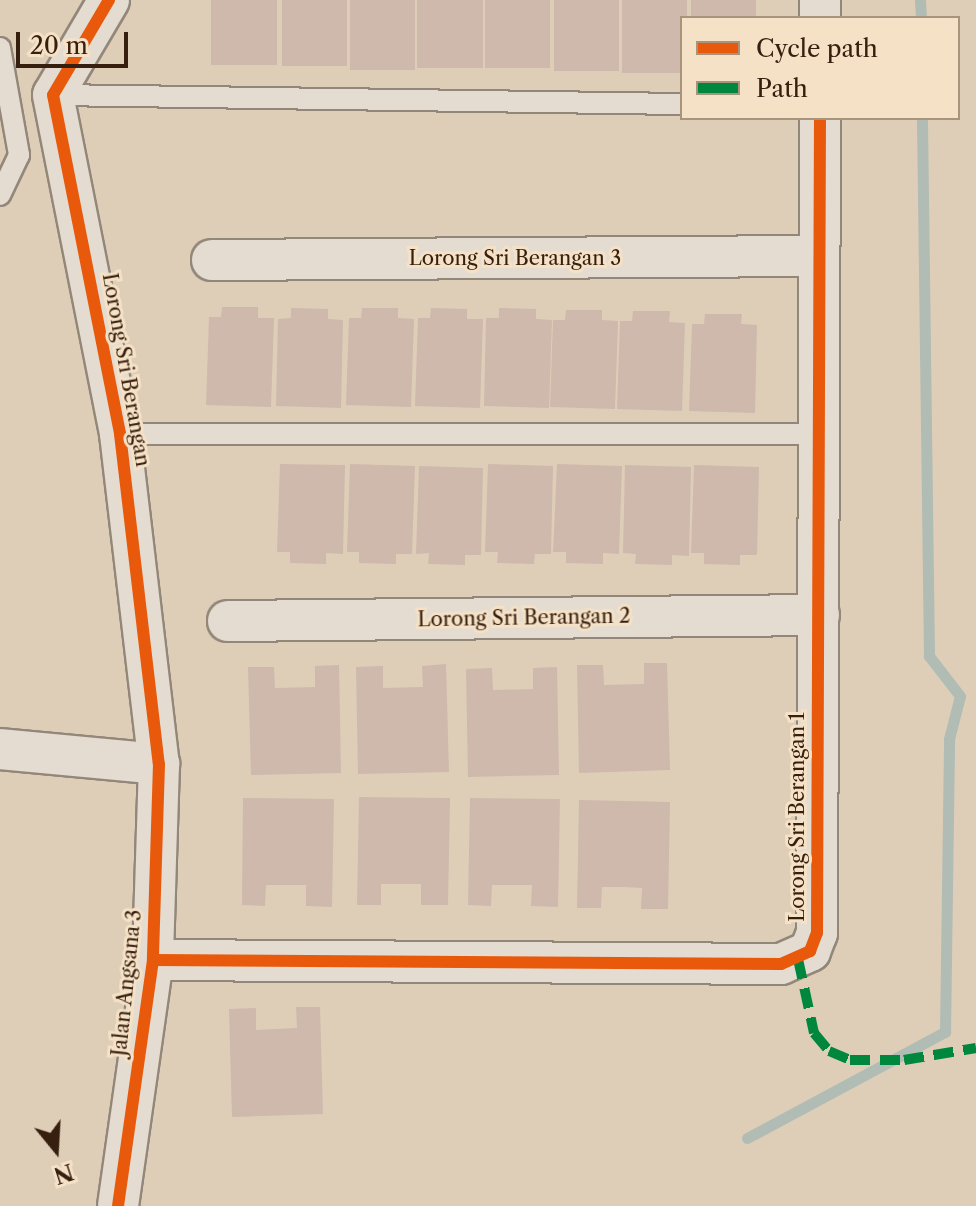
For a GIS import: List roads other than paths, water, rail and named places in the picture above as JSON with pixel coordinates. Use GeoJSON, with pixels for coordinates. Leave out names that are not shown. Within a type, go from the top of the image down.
{"type":"FeatureCollection","features":[{"type":"Feature","properties":{"kind":"street"},"geometry":{"type":"LineString","coordinates":[[53,95],[109,0]]}},
{"type":"Feature","properties":{"kind":"street","name":"Lorong Sri Berangan"},"geometry":{"type":"LineString","coordinates":[[53,95],[120,434],[159,764]]}},
{"type":"Feature","properties":{"kind":"street","name":"Lorong Sri Berangan 1"},"geometry":{"type":"LineString","coordinates":[[153,960],[798,959],[810,951],[817,933],[820,120]]}},
{"type":"Feature","properties":{"kind":"street","name":"Lorong Sri Berangan 3"},"geometry":{"type":"LineString","coordinates":[[212,260],[819,256]]}},
{"type":"Feature","properties":{"kind":"street","name":"Lorong Sri Berangan 2"},"geometry":{"type":"LineString","coordinates":[[228,621],[819,615]]}},
{"type":"Feature","properties":{"kind":"street"},"geometry":{"type":"LineString","coordinates":[[0,749],[159,764]]}},
{"type":"Feature","properties":{"kind":"street","name":"Jalan Angsana 3"},"geometry":{"type":"LineString","coordinates":[[118,1206],[153,960],[159,764]]}},
{"type":"Feature","properties":{"kind":"lane"},"geometry":{"type":"LineString","coordinates":[[0,48],[19,155],[0,195]]}},
{"type":"Feature","properties":{"kind":"lane"},"geometry":{"type":"LineString","coordinates":[[53,95],[680,104]]}},
{"type":"Feature","properties":{"kind":"lane"},"geometry":{"type":"LineString","coordinates":[[120,434],[819,434]]}},
{"type":"Feature","properties":{"kind":"waterway"},"geometry":{"type":"LineString","coordinates":[[920,0],[921,16]]}},
{"type":"Feature","properties":{"kind":"waterway"},"geometry":{"type":"LineString","coordinates":[[747,1138],[945,1032],[949,739],[960,696],[929,656],[922,120]]}}]}
